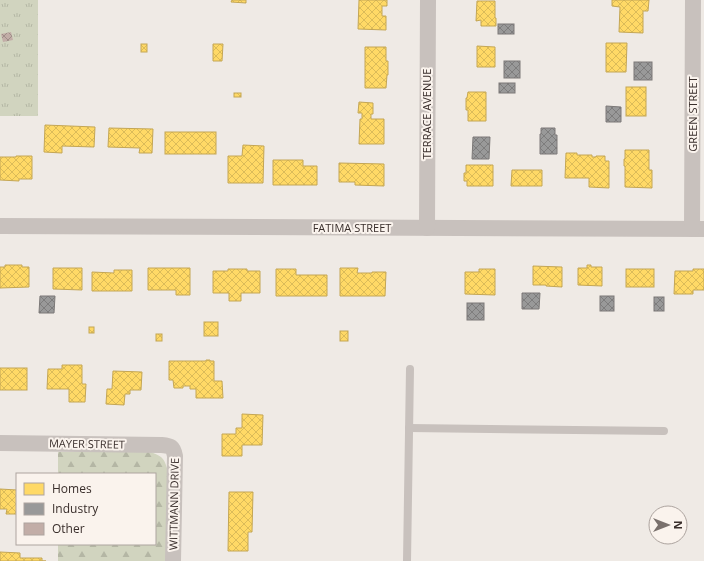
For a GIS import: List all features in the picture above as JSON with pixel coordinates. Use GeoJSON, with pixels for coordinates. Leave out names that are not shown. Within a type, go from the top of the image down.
{"type":"FeatureCollection","features":[{"type":"Feature","properties":{"kind":"street","name":"TERRACE AVENUE"},"geometry":{"type":"LineString","coordinates":[[427,228],[428,0]]}},
{"type":"Feature","properties":{"kind":"street","name":"GREEN STREET"},"geometry":{"type":"LineString","coordinates":[[693,0],[698,229]]}},
{"type":"Feature","properties":{"kind":"street","name":"FATIMA STREET"},"geometry":{"type":"LineString","coordinates":[[0,226],[698,229]]}},
{"type":"Feature","properties":{"kind":"street","name":"MAYER STREET"},"geometry":{"type":"LineString","coordinates":[[0,443],[161,445],[173,448]]}},
{"type":"Feature","properties":{"kind":"street","name":"WITTMANN DRIVE"},"geometry":{"type":"LineString","coordinates":[[173,448],[175,456],[173,561]]}},
{"type":"Feature","properties":{"kind":"lane"},"geometry":{"type":"LineString","coordinates":[[407,561],[410,369]]}},
{"type":"Feature","properties":{"kind":"lane"},"geometry":{"type":"LineString","coordinates":[[409,428],[664,431]]}},
{"type":"Feature","properties":{"kind":"green space"},"geometry":{"type":"Polygon","coordinates":[[[0,0],[38,0],[38,116],[0,116],[0,0]]]}},
{"type":"Feature","properties":{"kind":"green space"},"geometry":{"type":"Polygon","coordinates":[[[58,452],[151,452],[158,455],[162,458],[168,471],[176,561],[58,561],[58,545],[156,545],[156,473],[58,473],[58,452]]]}},
{"type":"Feature","properties":{"kind":"building: Homes"},"geometry":{"type":"Polygon","coordinates":[[[232,0],[246,0],[246,3],[231,2],[232,0]]]}},
{"type":"Feature","properties":{"kind":"building: Homes"},"geometry":{"type":"Polygon","coordinates":[[[359,0],[387,0],[387,6],[382,6],[382,16],[386,16],[386,30],[358,29],[359,0]]]}},
{"type":"Feature","properties":{"kind":"building: Homes"},"geometry":{"type":"Polygon","coordinates":[[[612,0],[649,0],[648,11],[643,11],[643,33],[619,32],[620,7],[612,6],[612,0]]]}},
{"type":"Feature","properties":{"kind":"building: Homes"},"geometry":{"type":"Polygon","coordinates":[[[477,1],[495,1],[496,26],[481,26],[481,20],[476,21],[477,1]]]}},
{"type":"Feature","properties":{"kind":"building: Homes"},"geometry":{"type":"Polygon","coordinates":[[[606,43],[627,43],[626,72],[606,72],[606,43]]]}},
{"type":"Feature","properties":{"kind":"building: Homes"},"geometry":{"type":"Polygon","coordinates":[[[141,44],[147,44],[147,52],[141,52],[141,44]]]}},
{"type":"Feature","properties":{"kind":"building: Homes"},"geometry":{"type":"Polygon","coordinates":[[[213,44],[223,44],[222,61],[213,61],[213,44]]]}},
{"type":"Feature","properties":{"kind":"building: Homes"},"geometry":{"type":"Polygon","coordinates":[[[477,46],[495,47],[495,67],[477,67],[477,46]]]}},
{"type":"Feature","properties":{"kind":"building: Homes"},"geometry":{"type":"Polygon","coordinates":[[[365,47],[386,47],[388,75],[386,88],[365,88],[365,47]]]}},
{"type":"Feature","properties":{"kind":"building: Homes"},"geometry":{"type":"Polygon","coordinates":[[[626,87],[646,87],[646,116],[626,116],[626,87]]]}},
{"type":"Feature","properties":{"kind":"building: Homes"},"geometry":{"type":"Polygon","coordinates":[[[468,92],[486,92],[486,121],[468,121],[466,98],[468,92]]]}},
{"type":"Feature","properties":{"kind":"building: Homes"},"geometry":{"type":"Polygon","coordinates":[[[234,93],[241,93],[241,97],[234,97],[234,93]]]}},
{"type":"Feature","properties":{"kind":"building: Homes"},"geometry":{"type":"Polygon","coordinates":[[[359,102],[373,103],[373,114],[371,114],[371,119],[384,119],[384,144],[359,144],[360,119],[362,119],[362,113],[358,113],[359,102]]]}},
{"type":"Feature","properties":{"kind":"building: Homes"},"geometry":{"type":"Polygon","coordinates":[[[45,125],[95,127],[94,147],[62,146],[62,153],[44,152],[45,125]]]}},
{"type":"Feature","properties":{"kind":"building: Homes"},"geometry":{"type":"Polygon","coordinates":[[[109,128],[153,129],[152,153],[139,153],[140,148],[108,147],[109,128]]]}},
{"type":"Feature","properties":{"kind":"building: Homes"},"geometry":{"type":"Polygon","coordinates":[[[165,132],[216,132],[216,154],[165,154],[165,132]]]}},
{"type":"Feature","properties":{"kind":"building: Homes"},"geometry":{"type":"Polygon","coordinates":[[[243,145],[264,146],[263,183],[228,183],[228,156],[242,156],[243,145]]]}},
{"type":"Feature","properties":{"kind":"building: Homes"},"geometry":{"type":"Polygon","coordinates":[[[625,150],[649,150],[649,170],[652,170],[652,188],[625,187],[625,150]]]}},
{"type":"Feature","properties":{"kind":"building: Homes"},"geometry":{"type":"Polygon","coordinates":[[[566,153],[592,155],[592,157],[605,156],[605,161],[609,161],[609,188],[589,187],[589,178],[565,178],[566,153]]]}},
{"type":"Feature","properties":{"kind":"building: Homes"},"geometry":{"type":"Polygon","coordinates":[[[32,156],[32,179],[19,179],[19,181],[0,180],[0,157],[32,156]]]}},
{"type":"Feature","properties":{"kind":"building: Homes"},"geometry":{"type":"Polygon","coordinates":[[[273,160],[303,160],[303,166],[317,166],[317,185],[273,185],[273,160]]]}},
{"type":"Feature","properties":{"kind":"building: Homes"},"geometry":{"type":"Polygon","coordinates":[[[339,163],[384,164],[384,186],[355,185],[355,182],[339,182],[339,163]]]}},
{"type":"Feature","properties":{"kind":"building: Homes"},"geometry":{"type":"Polygon","coordinates":[[[466,165],[493,165],[493,186],[467,186],[467,181],[464,181],[466,165]]]}},
{"type":"Feature","properties":{"kind":"building: Homes"},"geometry":{"type":"Polygon","coordinates":[[[512,170],[542,170],[542,186],[511,186],[512,170]]]}},
{"type":"Feature","properties":{"kind":"building: Homes"},"geometry":{"type":"Polygon","coordinates":[[[5,265],[22,265],[22,267],[29,267],[29,287],[0,288],[0,267],[5,267],[5,265]]]}},
{"type":"Feature","properties":{"kind":"building: Homes"},"geometry":{"type":"Polygon","coordinates":[[[587,265],[591,265],[591,267],[602,267],[602,286],[578,285],[578,268],[587,268],[587,265]]]}},
{"type":"Feature","properties":{"kind":"building: Homes"},"geometry":{"type":"Polygon","coordinates":[[[533,266],[562,267],[562,287],[533,285],[533,266]]]}},
{"type":"Feature","properties":{"kind":"building: Homes"},"geometry":{"type":"Polygon","coordinates":[[[53,268],[82,268],[82,290],[53,289],[53,268]]]}},
{"type":"Feature","properties":{"kind":"building: Homes"},"geometry":{"type":"Polygon","coordinates":[[[148,268],[190,268],[190,295],[176,295],[176,290],[148,290],[148,268]]]}},
{"type":"Feature","properties":{"kind":"building: Homes"},"geometry":{"type":"Polygon","coordinates":[[[340,268],[358,268],[357,273],[386,272],[385,296],[340,296],[340,268]]]}},
{"type":"Feature","properties":{"kind":"building: Homes"},"geometry":{"type":"Polygon","coordinates":[[[228,269],[260,271],[260,293],[241,293],[241,301],[229,301],[229,293],[213,293],[213,271],[228,271],[228,269]]]}},
{"type":"Feature","properties":{"kind":"building: Homes"},"geometry":{"type":"Polygon","coordinates":[[[276,269],[296,269],[296,275],[327,275],[327,296],[276,296],[276,269]]]}},
{"type":"Feature","properties":{"kind":"building: Homes"},"geometry":{"type":"Polygon","coordinates":[[[479,269],[495,269],[495,295],[465,294],[465,272],[479,272],[479,269]]]}},
{"type":"Feature","properties":{"kind":"building: Homes"},"geometry":{"type":"Polygon","coordinates":[[[626,269],[654,269],[654,287],[626,287],[626,269]]]}},
{"type":"Feature","properties":{"kind":"building: Homes"},"geometry":{"type":"Polygon","coordinates":[[[693,269],[704,269],[704,290],[693,290],[693,294],[674,294],[675,271],[693,271],[693,269]]]}},
{"type":"Feature","properties":{"kind":"building: Homes"},"geometry":{"type":"Polygon","coordinates":[[[114,270],[132,270],[132,291],[92,291],[92,272],[114,273],[114,270]]]}},
{"type":"Feature","properties":{"kind":"building: Homes"},"geometry":{"type":"Polygon","coordinates":[[[204,322],[218,322],[218,336],[204,336],[204,322]]]}},
{"type":"Feature","properties":{"kind":"building: Homes"},"geometry":{"type":"Polygon","coordinates":[[[89,327],[94,327],[94,333],[89,333],[89,327]]]}},
{"type":"Feature","properties":{"kind":"building: Homes"},"geometry":{"type":"Polygon","coordinates":[[[340,331],[348,331],[348,341],[340,341],[340,331]]]}},
{"type":"Feature","properties":{"kind":"building: Homes"},"geometry":{"type":"Polygon","coordinates":[[[156,334],[162,334],[162,341],[156,341],[156,334]]]}},
{"type":"Feature","properties":{"kind":"building: Homes"},"geometry":{"type":"Polygon","coordinates":[[[169,361],[214,361],[214,381],[222,381],[223,398],[196,398],[196,389],[190,389],[190,386],[174,388],[173,380],[169,380],[169,361]]]}},
{"type":"Feature","properties":{"kind":"building: Homes"},"geometry":{"type":"Polygon","coordinates":[[[62,365],[82,365],[82,384],[86,384],[85,402],[69,402],[69,389],[47,389],[48,369],[62,369],[62,365]]]}},
{"type":"Feature","properties":{"kind":"building: Homes"},"geometry":{"type":"Polygon","coordinates":[[[0,368],[27,368],[27,390],[0,390],[0,368]]]}},
{"type":"Feature","properties":{"kind":"building: Homes"},"geometry":{"type":"Polygon","coordinates":[[[113,371],[142,372],[141,390],[130,390],[130,394],[125,394],[124,405],[106,404],[107,389],[112,389],[113,371]]]}},
{"type":"Feature","properties":{"kind":"building: Homes"},"geometry":{"type":"Polygon","coordinates":[[[242,414],[263,415],[262,445],[242,445],[242,456],[222,456],[222,434],[236,434],[236,428],[242,428],[242,414]]]}},
{"type":"Feature","properties":{"kind":"building: Homes"},"geometry":{"type":"Polygon","coordinates":[[[0,489],[16,490],[16,514],[6,514],[7,509],[0,509],[0,489]]]}},
{"type":"Feature","properties":{"kind":"building: Homes"},"geometry":{"type":"Polygon","coordinates":[[[229,492],[253,492],[252,532],[248,532],[248,551],[228,551],[229,492]]]}},
{"type":"Feature","properties":{"kind":"building: Homes"},"geometry":{"type":"Polygon","coordinates":[[[0,552],[20,553],[20,558],[42,558],[42,561],[0,561],[0,552]]]}},
{"type":"Feature","properties":{"kind":"building: Industry"},"geometry":{"type":"Polygon","coordinates":[[[498,24],[514,24],[514,34],[498,34],[498,24]]]}},
{"type":"Feature","properties":{"kind":"building: Industry"},"geometry":{"type":"Polygon","coordinates":[[[504,61],[520,61],[520,78],[504,78],[504,61]]]}},
{"type":"Feature","properties":{"kind":"building: Industry"},"geometry":{"type":"Polygon","coordinates":[[[634,62],[652,62],[652,80],[634,80],[634,62]]]}},
{"type":"Feature","properties":{"kind":"building: Industry"},"geometry":{"type":"Polygon","coordinates":[[[499,83],[515,83],[515,93],[499,93],[499,83]]]}},
{"type":"Feature","properties":{"kind":"building: Industry"},"geometry":{"type":"Polygon","coordinates":[[[606,106],[621,107],[621,122],[606,122],[606,106]]]}},
{"type":"Feature","properties":{"kind":"building: Industry"},"geometry":{"type":"Polygon","coordinates":[[[541,128],[555,128],[555,135],[557,135],[557,154],[540,154],[541,128]]]}},
{"type":"Feature","properties":{"kind":"building: Industry"},"geometry":{"type":"Polygon","coordinates":[[[473,137],[490,137],[489,159],[472,159],[473,137]]]}},
{"type":"Feature","properties":{"kind":"building: Industry"},"geometry":{"type":"Polygon","coordinates":[[[522,293],[540,293],[539,309],[522,309],[522,293]]]}},
{"type":"Feature","properties":{"kind":"building: Industry"},"geometry":{"type":"Polygon","coordinates":[[[40,296],[55,296],[54,313],[39,313],[40,296]]]}},
{"type":"Feature","properties":{"kind":"building: Industry"},"geometry":{"type":"Polygon","coordinates":[[[600,296],[614,296],[614,311],[600,311],[600,296]]]}},
{"type":"Feature","properties":{"kind":"building: Industry"},"geometry":{"type":"Polygon","coordinates":[[[654,297],[664,297],[664,311],[654,311],[654,297]]]}},
{"type":"Feature","properties":{"kind":"building: Industry"},"geometry":{"type":"Polygon","coordinates":[[[467,303],[484,303],[484,320],[467,320],[467,303]]]}},
{"type":"Feature","properties":{"kind":"building: Other"},"geometry":{"type":"Polygon","coordinates":[[[11,32],[13,40],[3,42],[1,34],[11,32]]]}}]}
